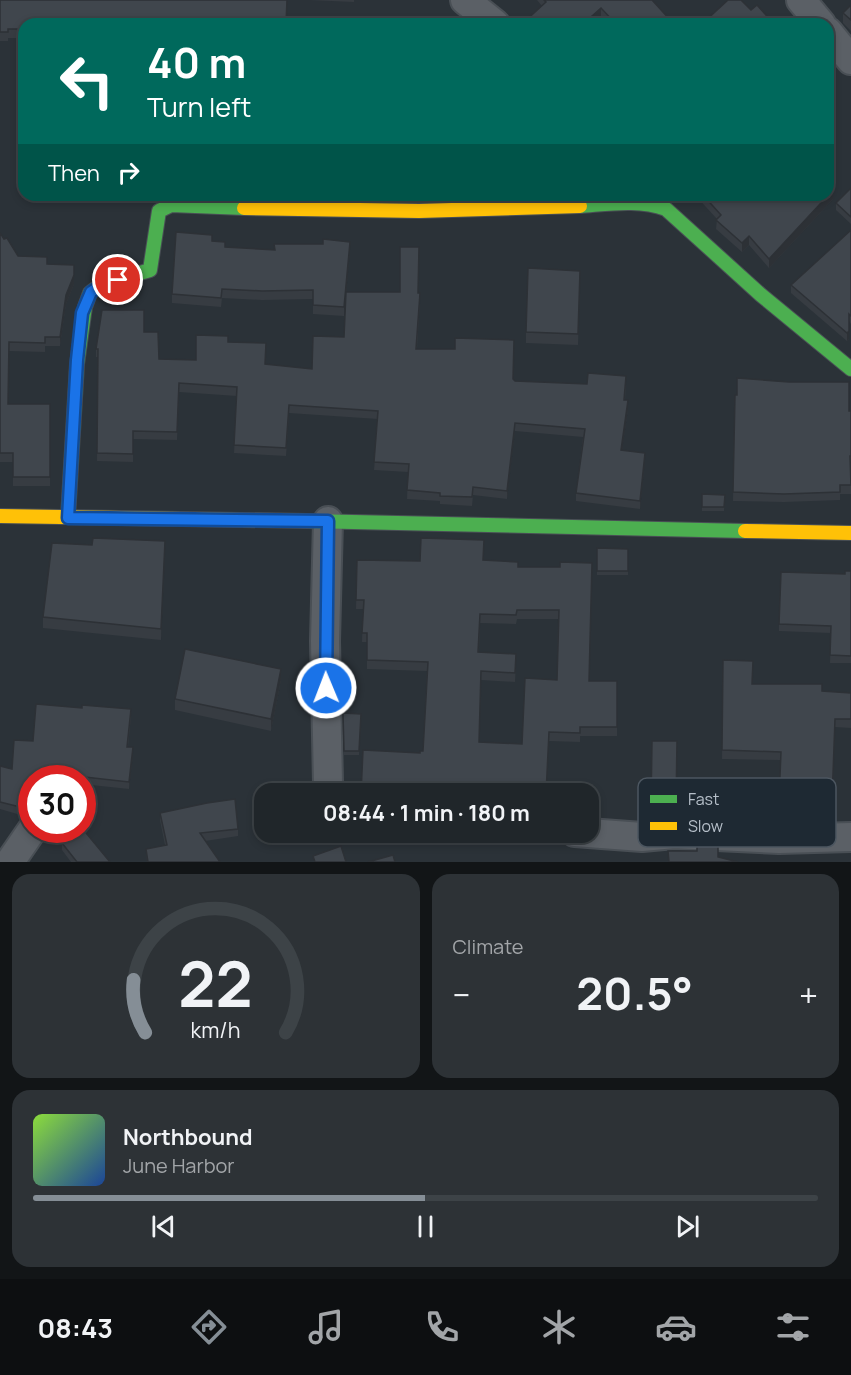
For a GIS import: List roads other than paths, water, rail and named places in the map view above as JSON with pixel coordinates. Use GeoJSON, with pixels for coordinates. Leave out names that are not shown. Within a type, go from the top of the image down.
{"type":"FeatureCollection","features":[{"type":"Feature","properties":{"kind":"street"},"geometry":{"type":"LineString","coordinates":[[465,0],[488,18]]}},
{"type":"Feature","properties":{"kind":"street"},"geometry":{"type":"LineString","coordinates":[[801,0],[816,18]]}},
{"type":"Feature","properties":{"kind":"street"},"geometry":{"type":"LineString","coordinates":[[834,39],[851,60]]}},
{"type":"Feature","properties":{"kind":"street"},"geometry":{"type":"LineString","coordinates":[[68,518],[77,360],[85,304],[91,292],[102,285],[150,270],[159,211],[171,205],[295,211],[416,212],[552,208],[648,202],[666,209],[761,295],[851,369]]}},
{"type":"Feature","properties":{"kind":"street"},"geometry":{"type":"LineString","coordinates":[[0,516],[851,533]]}},
{"type":"Feature","properties":{"kind":"street"},"geometry":{"type":"LineString","coordinates":[[328,521],[325,641],[328,783]]}},
{"type":"Feature","properties":{"kind":"street"},"geometry":{"type":"LineString","coordinates":[[836,837],[851,837]]}},
{"type":"Feature","properties":{"kind":"street"},"geometry":{"type":"LineString","coordinates":[[599,838],[641,849]]}},
{"type":"Feature","properties":{"kind":"street"},"geometry":{"type":"LineString","coordinates":[[10,862],[23,843]]}}]}
